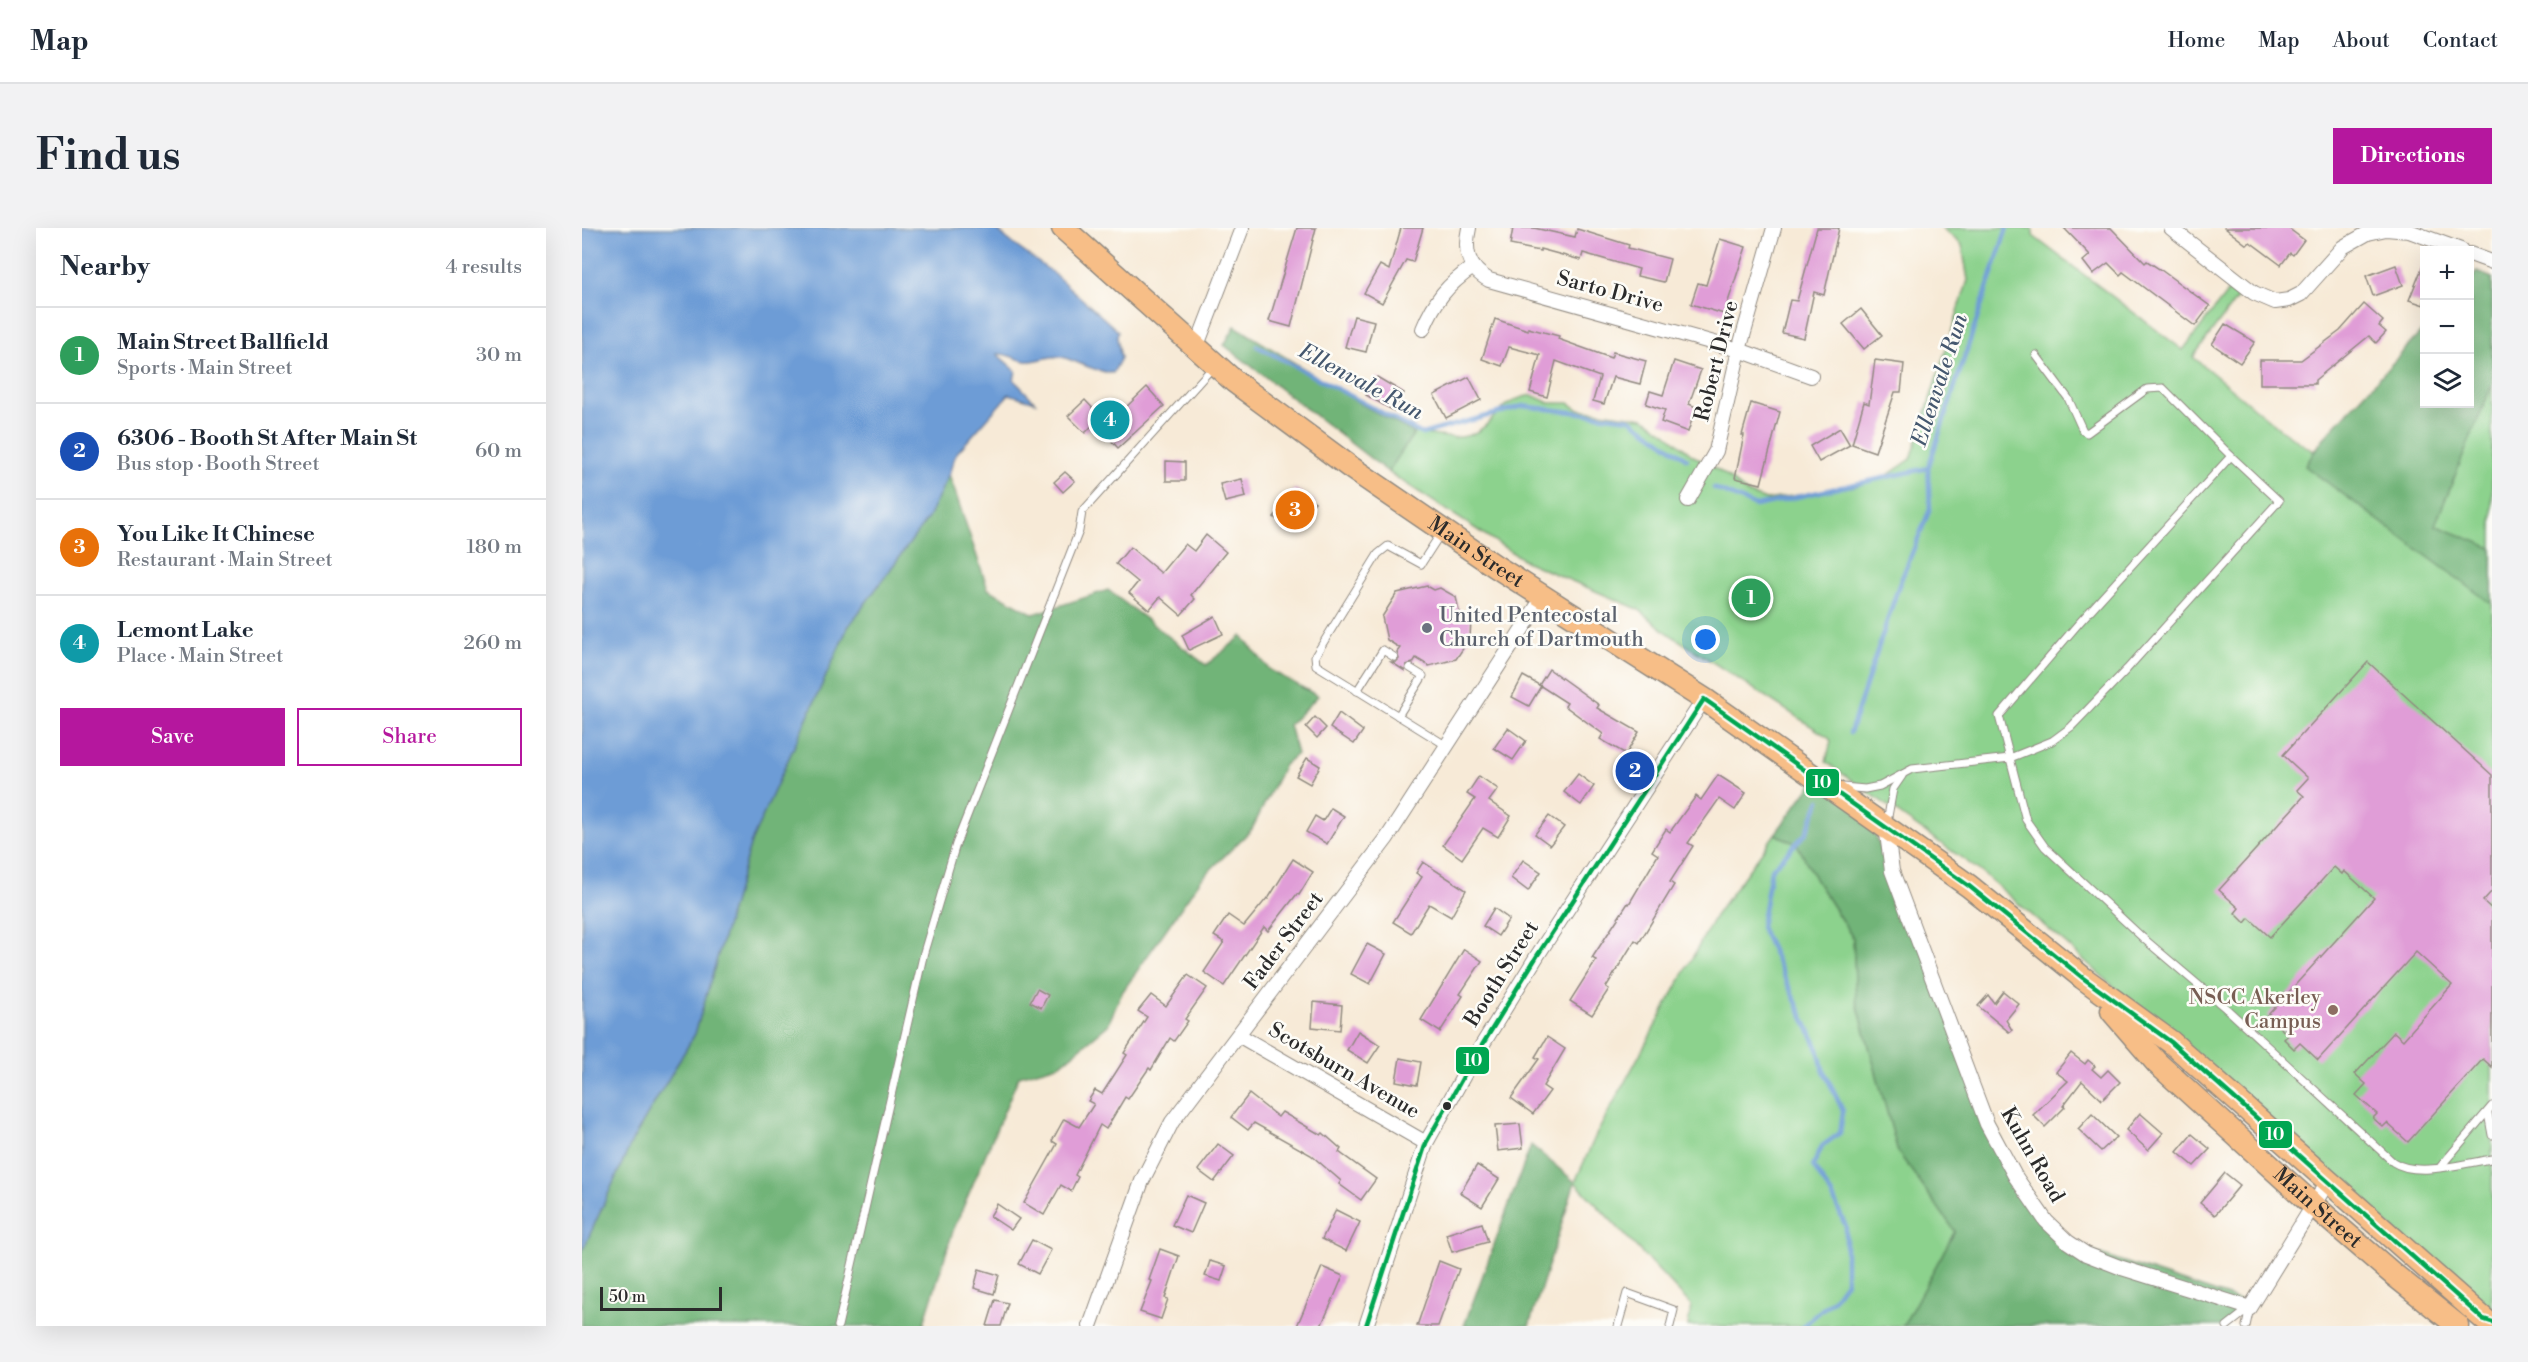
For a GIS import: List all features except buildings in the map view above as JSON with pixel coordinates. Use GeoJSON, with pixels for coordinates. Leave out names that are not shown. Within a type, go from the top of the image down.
{"type":"FeatureCollection","features":[{"type":"Feature","properties":{"kind":"main road","name":"Main Street"},"geometry":{"type":"LineString","coordinates":[[1063,228],[1215,365],[1350,467],[1543,597],[1704,699],[1969,886],[2083,978],[2170,1042],[2327,1183],[2489,1322]]}},
{"type":"Feature","properties":{"kind":"main road","name":"Main Street"},"geometry":{"type":"LineString","coordinates":[[2083,978],[2157,1063],[2313,1205],[2455,1324]]}},
{"type":"Feature","properties":{"kind":"street"},"geometry":{"type":"LineString","coordinates":[[1196,348],[1242,228]]}},
{"type":"Feature","properties":{"kind":"street"},"geometry":{"type":"LineString","coordinates":[[1423,329],[1433,304],[1454,282],[1473,267],[1468,259],[1466,247],[1469,228]]}},
{"type":"Feature","properties":{"kind":"street","name":"Robert Drive"},"geometry":{"type":"LineString","coordinates":[[1688,500],[1716,451],[1739,350],[1774,228]]}},
{"type":"Feature","properties":{"kind":"street"},"geometry":{"type":"LineString","coordinates":[[2171,228],[2254,293],[2275,302],[2289,300],[2301,294],[2343,247],[2368,233],[2386,229],[2409,231],[2450,246]]}},
{"type":"Feature","properties":{"kind":"street"},"geometry":{"type":"LineString","coordinates":[[2474,256],[2492,262]]}},
{"type":"Feature","properties":{"kind":"street","name":"Sarto Drive"},"geometry":{"type":"LineString","coordinates":[[1473,267],[1482,276],[1500,284],[1739,350],[1811,376]]}},
{"type":"Feature","properties":{"kind":"street","name":"Fader Street"},"geometry":{"type":"LineString","coordinates":[[1090,1326],[1149,1165],[1172,1122],[1240,1036],[1387,838],[1543,597]]}},
{"type":"Feature","properties":{"kind":"street","name":"Booth Street"},"geometry":{"type":"LineString","coordinates":[[1366,1326],[1426,1143],[1468,1068],[1537,956],[1704,699]]}},
{"type":"Feature","properties":{"kind":"street","name":"Kuhn Road"},"geometry":{"type":"LineString","coordinates":[[1886,826],[1892,871],[1987,1124],[2014,1176],[2046,1221],[2068,1242],[2086,1254],[2122,1268],[2250,1308]]}},
{"type":"Feature","properties":{"kind":"street","name":"Scotsburn Avenue"},"geometry":{"type":"LineString","coordinates":[[1240,1036],[1426,1143]]}},
{"type":"Feature","properties":{"kind":"street"},"geometry":{"type":"LineString","coordinates":[[2250,1308],[2327,1183]]}},
{"type":"Feature","properties":{"kind":"lane"},"geometry":{"type":"LineString","coordinates":[[1826,784],[1865,789],[1881,786],[1912,769],[2010,758],[2052,741],[2071,727],[2143,652],[2279,501],[2163,388],[2147,389],[2087,433],[2083,431],[2068,398],[2036,355]]}},
{"type":"Feature","properties":{"kind":"lane"},"geometry":{"type":"LineString","coordinates":[[838,1326],[924,952],[956,844],[1078,531],[1082,512],[1215,365]]}},
{"type":"Feature","properties":{"kind":"lane"},"geometry":{"type":"LineString","coordinates":[[2231,456],[2079,623],[1999,716],[2025,820],[2045,847],[2143,938],[2229,1011],[2393,1162],[2405,1168],[2417,1170],[2492,1159]]}},
{"type":"Feature","properties":{"kind":"lane"},"geometry":{"type":"LineString","coordinates":[[1443,531],[1420,564],[1388,546],[1378,554],[1315,656],[1316,665],[1447,747]]}},
{"type":"Feature","properties":{"kind":"lane"},"geometry":{"type":"LineString","coordinates":[[1357,691],[1383,650],[1394,657]]}},
{"type":"Feature","properties":{"kind":"lane"},"geometry":{"type":"LineString","coordinates":[[1398,716],[1423,676],[1410,668]]}},
{"type":"Feature","properties":{"kind":"lane"},"geometry":{"type":"LineString","coordinates":[[1886,826],[1893,789],[1903,774]]}},
{"type":"Feature","properties":{"kind":"lane"},"geometry":{"type":"LineString","coordinates":[[2440,1166],[2490,1109]]}},
{"type":"Feature","properties":{"kind":"lane"},"geometry":{"type":"LineString","coordinates":[[2490,1109],[2492,1135]]}},
{"type":"Feature","properties":{"kind":"lane"},"geometry":{"type":"LineString","coordinates":[[1618,1326],[1627,1293],[1674,1310],[1670,1326]]}},
{"type":"Feature","properties":{"kind":"lane"},"geometry":{"type":"LineString","coordinates":[[2227,1326],[2250,1308]]}},
{"type":"Feature","properties":{"kind":"lane"},"geometry":{"type":"LineString","coordinates":[[2246,1326],[2250,1308]]}},
{"type":"Feature","properties":{"kind":"green space","name":"NSCC Akerley Campus"},"geometry":{"type":"Polygon","coordinates":[[[1942,228],[2033,228],[2033,236],[2183,350],[2229,290],[2238,297],[2193,357],[2280,429],[2313,451],[2420,333],[2420,408],[2474,408],[2474,275],[2477,272],[2492,278],[2492,1313],[2237,1097],[2066,944],[1980,871],[1826,762],[1831,741],[1828,737],[1669,634],[1638,609],[1527,562],[1388,472],[1414,433],[1450,437],[1470,435],[1485,426],[1503,408],[1520,398],[1532,395],[1549,403],[1569,403],[1578,409],[1644,418],[1692,455],[1723,473],[1747,493],[1766,500],[1856,486],[1886,476],[1911,459],[1968,280],[1962,245],[1942,228]]]}},
{"type":"Feature","properties":{"kind":"green space"},"geometry":{"type":"Polygon","coordinates":[[[2477,272],[2492,278],[2492,385],[2435,525],[2492,548],[2492,604],[2305,466],[2323,439],[2420,333],[2420,408],[2474,408],[2474,275],[2477,272]]]}},
{"type":"Feature","properties":{"kind":"green space"},"geometry":{"type":"Polygon","coordinates":[[[1235,326],[1361,404],[1414,433],[1388,472],[1224,345],[1235,326]]]}},
{"type":"Feature","properties":{"kind":"green space"},"geometry":{"type":"Polygon","coordinates":[[[949,474],[988,589],[1034,614],[1108,590],[1206,665],[1242,636],[1270,670],[1318,696],[1289,725],[1297,754],[1284,765],[1252,829],[1201,879],[1121,994],[1108,1025],[1061,1064],[1019,1076],[953,1231],[923,1326],[582,1326],[582,1252],[633,1139],[695,1034],[751,842],[848,627],[928,518],[949,474]]]}},
{"type":"Feature","properties":{"kind":"green space"},"geometry":{"type":"Polygon","coordinates":[[[1817,777],[1867,815],[2004,1147],[2032,1198],[2070,1244],[2244,1302],[2224,1326],[1903,1326],[1955,1231],[1898,1152],[1856,999],[1853,938],[1816,880],[1797,844],[1775,834],[1817,777]]]}},
{"type":"Feature","properties":{"kind":"green space"},"geometry":{"type":"Polygon","coordinates":[[[1775,834],[1797,844],[1816,880],[1853,938],[1856,999],[1898,1152],[1955,1231],[1903,1326],[1688,1326],[1691,1305],[1575,1182],[1596,1135],[1715,916],[1775,834]]]}},
{"type":"Feature","properties":{"kind":"green space"},"geometry":{"type":"Polygon","coordinates":[[[1531,1145],[1575,1182],[1529,1326],[1464,1326],[1531,1145]]]}},
{"type":"Feature","properties":{"kind":"water"},"geometry":{"type":"Polygon","coordinates":[[[582,228],[995,228],[1053,273],[1118,331],[1121,358],[1113,373],[1093,369],[1062,357],[1030,361],[997,354],[1016,371],[1014,380],[1035,402],[1009,394],[956,454],[928,518],[848,627],[751,842],[695,1034],[633,1139],[582,1252],[582,228]]]}},
{"type":"Feature","properties":{"kind":"waterway","name":"Ellenvale Run"},"geometry":{"type":"LineString","coordinates":[[1714,488],[1756,506],[1928,468],[2007,228]]}},
{"type":"Feature","properties":{"kind":"waterway","name":"Ellenvale Run"},"geometry":{"type":"LineString","coordinates":[[1257,346],[1422,434],[1523,406],[1630,419],[1687,459]]}},
{"type":"Feature","properties":{"kind":"waterway"},"geometry":{"type":"LineString","coordinates":[[1850,733],[1899,585],[1930,509],[1928,468]]}},
{"type":"Feature","properties":{"kind":"waterway"},"geometry":{"type":"LineString","coordinates":[[1803,1326],[1833,1300],[1846,1282],[1846,1227],[1833,1197],[1813,1166],[1822,1146],[1840,1133],[1843,1111],[1823,1069],[1818,1049],[1761,927],[1771,870],[1806,833],[1820,800]]}},
{"type":"Feature","properties":{"kind":"transit line","name":"10"},"geometry":{"type":"LineString","coordinates":[[1366,1326],[1426,1143],[1468,1068],[1537,956],[1704,699],[1969,886],[2083,978],[2171,1042],[2483,1319],[2492,1322]]}},
{"type":"Feature","properties":{"kind":"place","name":"Lemont Lake"},"geometry":{"type":"Point","coordinates":[1110,420]}},
{"type":"Feature","properties":{"kind":"place","name":"You Like It Chinese"},"geometry":{"type":"Point","coordinates":[1295,510]}},
{"type":"Feature","properties":{"kind":"place","name":"Main Street Ballfield"},"geometry":{"type":"Point","coordinates":[1751,598]}},
{"type":"Feature","properties":{"kind":"place","name":"United Pentecostal Church of Dartmouth"},"geometry":{"type":"Point","coordinates":[1427,628]}},
{"type":"Feature","properties":{"kind":"place","name":"6306 - Booth St After Main St"},"geometry":{"type":"Point","coordinates":[1635,771]}},
{"type":"Feature","properties":{"kind":"place","name":"NSCC Akerley Campus"},"geometry":{"type":"Point","coordinates":[2333,1010]}}]}
